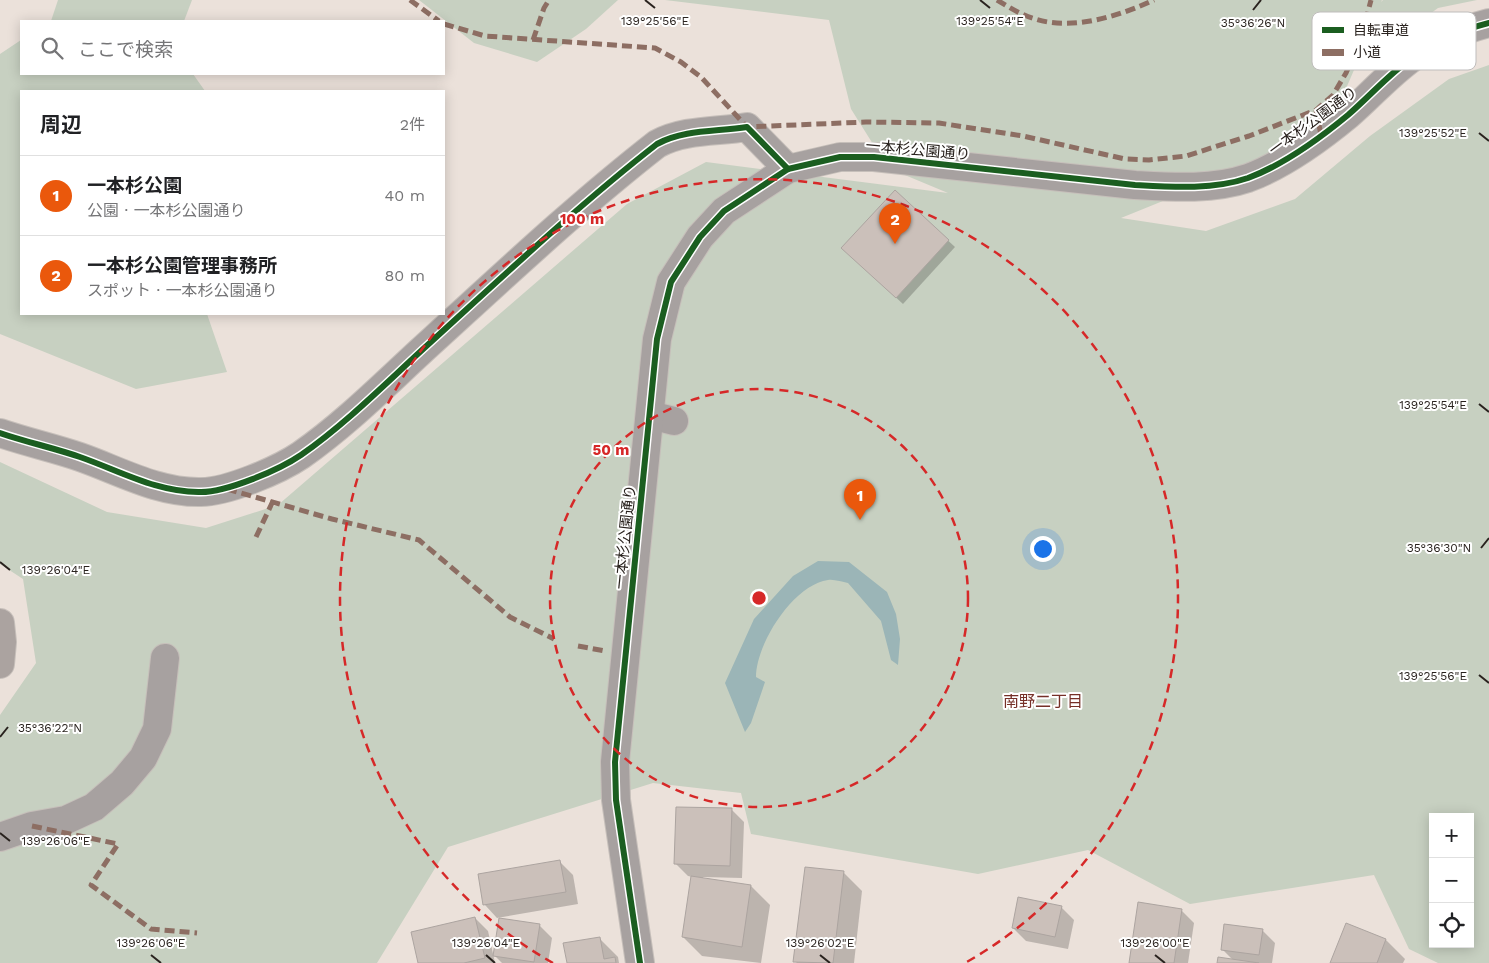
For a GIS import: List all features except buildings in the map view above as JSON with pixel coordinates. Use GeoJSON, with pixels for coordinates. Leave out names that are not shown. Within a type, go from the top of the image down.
{"type":"FeatureCollection","features":[{"type":"Feature","properties":{"kind":"main road"},"geometry":{"type":"LineString","coordinates":[[0,623],[2,642],[0,664]]}},
{"type":"Feature","properties":{"kind":"street","name":"一本杉公園通り"},"geometry":{"type":"LineString","coordinates":[[1476,27],[1489,23]]}},
{"type":"Feature","properties":{"kind":"street","name":"一本杉公園通り"},"geometry":{"type":"LineString","coordinates":[[640,963],[616,800],[615,762],[662,418],[657,339],[671,282],[700,237],[724,211],[788,169],[840,157],[874,157],[1135,185],[1167,187],[1226,184],[1249,178],[1278,164],[1347,115],[1397,70]]}},
{"type":"Feature","properties":{"kind":"street"},"geometry":{"type":"LineString","coordinates":[[0,433],[78,456],[161,488],[177,492],[204,492],[224,488],[276,469],[314,445],[350,416],[632,164],[664,141],[690,133],[747,127],[788,169]]}},
{"type":"Feature","properties":{"kind":"street"},"geometry":{"type":"LineString","coordinates":[[0,837],[32,826],[66,820],[94,807],[122,783],[143,758],[157,729],[165,658]]}},
{"type":"Feature","properties":{"kind":"green space"},"geometry":{"type":"Polygon","coordinates":[[[58,0],[192,0],[184,20],[51,20],[58,0]]]}},
{"type":"Feature","properties":{"kind":"green space"},"geometry":{"type":"Polygon","coordinates":[[[419,0],[618,0],[586,29],[537,62],[474,43],[419,0]]]}},
{"type":"Feature","properties":{"kind":"green space"},"geometry":{"type":"Polygon","coordinates":[[[665,0],[1382,0],[1381,2],[1383,0],[1477,0],[1438,8],[1432,12],[1312,12],[1312,70],[1354,70],[1338,107],[1279,154],[1121,218],[1206,231],[1295,199],[1370,136],[1449,79],[1489,65],[1489,963],[1438,963],[1409,949],[1374,875],[1190,904],[1088,850],[978,874],[751,834],[741,793],[653,783],[448,847],[377,963],[0,963],[0,715],[36,663],[23,579],[0,564],[0,462],[107,512],[206,528],[278,505],[627,204],[706,162],[948,193],[888,168],[851,109],[829,20],[665,0]]]}},
{"type":"Feature","properties":{"kind":"green space"},"geometry":{"type":"Polygon","coordinates":[[[20,41],[20,75],[194,75],[204,90],[20,90],[20,315],[207,315],[227,372],[136,389],[0,334],[0,54],[20,41]]]}},
{"type":"Feature","properties":{"kind":"water"},"geometry":{"type":"Polygon","coordinates":[[[818,561],[849,562],[887,592],[896,614],[900,639],[898,665],[891,660],[881,621],[848,583],[828,580],[815,584],[790,604],[779,618],[762,649],[756,677],[765,682],[751,723],[745,732],[725,683],[754,619],[793,576],[818,561]]]}},
{"type":"Feature","properties":{"kind":"marked path"},"geometry":{"type":"LineString","coordinates":[[410,0],[438,20]]}},
{"type":"Feature","properties":{"kind":"marked path"},"geometry":{"type":"LineString","coordinates":[[533,40],[544,8],[549,0]]}},
{"type":"Feature","properties":{"kind":"marked path"},"geometry":{"type":"LineString","coordinates":[[997,0],[1015,11],[1030,17],[1050,22],[1065,23],[1096,20],[1154,0]]}},
{"type":"Feature","properties":{"kind":"marked path"},"geometry":{"type":"LineString","coordinates":[[1368,12],[1371,0]]}},
{"type":"Feature","properties":{"kind":"marked path"},"geometry":{"type":"LineString","coordinates":[[445,24],[485,36],[655,48],[681,62],[701,77],[747,127],[866,122],[939,123],[1023,136],[1125,159],[1149,160],[1186,156],[1249,136],[1316,110],[1333,95],[1347,70]]}},
{"type":"Feature","properties":{"kind":"marked path"},"geometry":{"type":"LineString","coordinates":[[1316,110],[1321,135]]}},
{"type":"Feature","properties":{"kind":"marked path"},"geometry":{"type":"LineString","coordinates":[[227,489],[332,519],[419,540],[510,617],[554,639]]}},
{"type":"Feature","properties":{"kind":"marked path"},"geometry":{"type":"LineString","coordinates":[[256,537],[273,501]]}},
{"type":"Feature","properties":{"kind":"marked path"},"geometry":{"type":"LineString","coordinates":[[578,646],[605,651]]}},
{"type":"Feature","properties":{"kind":"marked path"},"geometry":{"type":"LineString","coordinates":[[32,826],[118,844],[91,885],[151,929],[197,933]]}},
{"type":"Feature","properties":{"kind":"cycle path"},"geometry":{"type":"LineString","coordinates":[[1476,27],[1489,23]]}},
{"type":"Feature","properties":{"kind":"cycle path"},"geometry":{"type":"LineString","coordinates":[[640,963],[616,800],[615,762],[657,339],[671,282],[700,237],[724,211],[788,169],[840,157],[874,157],[1135,185],[1192,187],[1235,182],[1261,173],[1313,142],[1348,115],[1397,70]]}},
{"type":"Feature","properties":{"kind":"cycle path"},"geometry":{"type":"LineString","coordinates":[[0,433],[70,454],[139,480],[170,489],[201,492],[238,484],[291,461],[332,431],[567,219],[657,144],[690,133],[747,127],[788,169]]}},
{"type":"Feature","properties":{"kind":"place","name":"一本杉公園管理事務所"},"geometry":{"type":"Point","coordinates":[895,244]}},
{"type":"Feature","properties":{"kind":"place","name":"一本杉公園"},"geometry":{"type":"Point","coordinates":[860,520]}},
{"type":"Feature","properties":{"kind":"district","name":"南野二丁目"},"geometry":{"type":"Point","coordinates":[1043,701]}}]}
